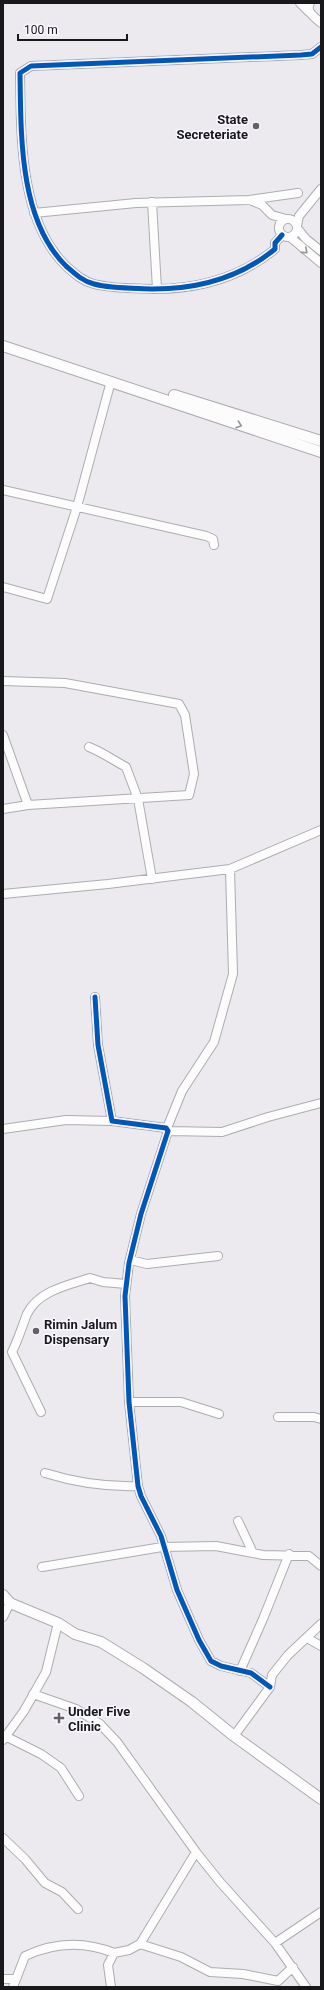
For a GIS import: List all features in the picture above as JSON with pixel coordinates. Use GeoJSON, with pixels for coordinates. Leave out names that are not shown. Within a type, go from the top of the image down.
{"type":"FeatureCollection","features":[{"type":"Feature","properties":{"kind":"street"},"geometry":{"type":"LineString","coordinates":[[300,3],[321,23]]}},
{"type":"Feature","properties":{"kind":"street"},"geometry":{"type":"LineString","coordinates":[[309,12],[308,7],[310,3]]}},
{"type":"Feature","properties":{"kind":"street"},"geometry":{"type":"LineString","coordinates":[[321,46],[312,54],[301,55],[31,66],[20,73],[22,136],[29,196],[34,213],[41,230],[56,255],[78,277],[93,284],[127,288],[190,287],[242,271],[275,249],[276,243],[284,234],[295,234],[299,216],[321,189]]}},
{"type":"Feature","properties":{"kind":"street"},"geometry":{"type":"LineString","coordinates":[[34,213],[152,202],[250,200],[298,193]]}},
{"type":"Feature","properties":{"kind":"street"},"geometry":{"type":"LineString","coordinates":[[250,200],[262,205],[272,215],[284,234],[321,263]]}},
{"type":"Feature","properties":{"kind":"street"},"geometry":{"type":"LineString","coordinates":[[152,202],[157,288]]}},
{"type":"Feature","properties":{"kind":"street"},"geometry":{"type":"LineString","coordinates":[[272,215],[288,219],[297,227],[306,239],[321,251]]}},
{"type":"Feature","properties":{"kind":"street"},"geometry":{"type":"LineString","coordinates":[[284,234],[281,222],[299,216]]}},
{"type":"Feature","properties":{"kind":"street"},"geometry":{"type":"LineString","coordinates":[[3,342],[321,441]]}},
{"type":"Feature","properties":{"kind":"street"},"geometry":{"type":"LineString","coordinates":[[3,346],[321,452]]}},
{"type":"Feature","properties":{"kind":"street"},"geometry":{"type":"LineString","coordinates":[[3,587],[47,599],[77,507],[111,381]]}},
{"type":"Feature","properties":{"kind":"street"},"geometry":{"type":"LineString","coordinates":[[3,490],[206,536],[213,539],[214,545]]}},
{"type":"Feature","properties":{"kind":"street"},"geometry":{"type":"LineString","coordinates":[[3,681],[30,680],[65,683],[179,704],[185,715],[194,774],[189,795],[28,805],[3,809]]}},
{"type":"Feature","properties":{"kind":"street"},"geometry":{"type":"LineString","coordinates":[[3,735],[28,805]]}},
{"type":"Feature","properties":{"kind":"street"},"geometry":{"type":"LineString","coordinates":[[89,747],[101,751],[107,757],[126,767],[138,799],[152,879]]}},
{"type":"Feature","properties":{"kind":"street"},"geometry":{"type":"LineString","coordinates":[[3,894],[152,879],[230,869],[321,830]]}},
{"type":"Feature","properties":{"kind":"street"},"geometry":{"type":"LineString","coordinates":[[230,869],[233,974],[214,1042],[182,1091],[167,1130],[142,1214],[130,1260],[126,1284],[126,1353],[129,1402],[138,1486],[141,1496],[161,1536],[162,1547],[177,1590],[198,1640],[211,1661],[221,1666],[251,1673],[270,1687]]}},
{"type":"Feature","properties":{"kind":"street"},"geometry":{"type":"LineString","coordinates":[[96,997],[98,1045],[112,1121]]}},
{"type":"Feature","properties":{"kind":"street"},"geometry":{"type":"LineString","coordinates":[[3,1129],[66,1120],[112,1121],[167,1130],[222,1132],[268,1117],[321,1103]]}},
{"type":"Feature","properties":{"kind":"street"},"geometry":{"type":"LineString","coordinates":[[130,1260],[148,1264],[218,1256]]}},
{"type":"Feature","properties":{"kind":"street"},"geometry":{"type":"LineString","coordinates":[[41,1412],[12,1352],[20,1337],[28,1313],[36,1300],[90,1278],[103,1282],[126,1284]]}},
{"type":"Feature","properties":{"kind":"street"},"geometry":{"type":"LineString","coordinates":[[129,1402],[181,1402],[219,1414]]}},
{"type":"Feature","properties":{"kind":"street"},"geometry":{"type":"LineString","coordinates":[[278,1417],[314,1417],[321,1419]]}},
{"type":"Feature","properties":{"kind":"street"},"geometry":{"type":"LineString","coordinates":[[45,1473],[74,1482],[116,1487],[138,1486]]}},
{"type":"Feature","properties":{"kind":"street"},"geometry":{"type":"LineString","coordinates":[[238,1521],[253,1553]]}},
{"type":"Feature","properties":{"kind":"street"},"geometry":{"type":"LineString","coordinates":[[42,1567],[162,1547],[216,1546],[263,1555],[289,1554],[309,1556],[321,1566]]}},
{"type":"Feature","properties":{"kind":"street"},"geometry":{"type":"LineString","coordinates":[[240,1671],[289,1554]]}},
{"type":"Feature","properties":{"kind":"street"},"geometry":{"type":"LineString","coordinates":[[3,1595],[10,1603],[58,1623],[76,1634],[101,1642],[143,1668],[192,1702],[234,1736],[321,1799]]}},
{"type":"Feature","properties":{"kind":"street"},"geometry":{"type":"LineString","coordinates":[[3,1617],[10,1603]]}},
{"type":"Feature","properties":{"kind":"street"},"geometry":{"type":"LineString","coordinates":[[58,1623],[46,1672],[5,1739],[41,1754],[61,1768],[79,1796]]}},
{"type":"Feature","properties":{"kind":"street"},"geometry":{"type":"LineString","coordinates":[[234,1736],[270,1687],[272,1675],[288,1654],[321,1624]]}},
{"type":"Feature","properties":{"kind":"street"},"geometry":{"type":"LineString","coordinates":[[307,1638],[321,1646]]}},
{"type":"Feature","properties":{"kind":"street"},"geometry":{"type":"LineString","coordinates":[[33,1694],[76,1709],[100,1724],[117,1742],[196,1852],[220,1882],[275,1944],[306,1987]]}},
{"type":"Feature","properties":{"kind":"street"},"geometry":{"type":"LineString","coordinates":[[3,1838],[25,1859],[46,1883],[62,1892],[78,1909]]}},
{"type":"Feature","properties":{"kind":"street"},"geometry":{"type":"LineString","coordinates":[[3,1979],[14,1983],[25,1956],[40,1949],[81,1943],[114,1953],[129,1950],[140,1944],[196,1852]]}},
{"type":"Feature","properties":{"kind":"street"},"geometry":{"type":"LineString","coordinates":[[275,1944],[321,1913]]}},
{"type":"Feature","properties":{"kind":"street"},"geometry":{"type":"LineString","coordinates":[[140,1944],[181,1958],[210,1972],[243,1974],[280,1984],[293,1967]]}},
{"type":"Feature","properties":{"kind":"street"},"geometry":{"type":"LineString","coordinates":[[111,1987],[108,1965],[114,1953]]}},
{"type":"Feature","properties":{"kind":"cycle path"},"geometry":{"type":"LineString","coordinates":[[282,235],[275,243],[275,249],[262,259],[233,274],[203,284],[187,287],[154,289],[124,288],[101,286],[82,279],[66,266],[51,247],[39,225],[31,201],[23,149],[20,73],[31,66],[301,55],[312,54],[321,47]]}},
{"type":"Feature","properties":{"kind":"cycle path"},"geometry":{"type":"LineString","coordinates":[[95,997],[98,1045],[112,1121],[166,1128],[168,1131],[141,1214],[129,1263],[125,1296],[129,1402],[138,1486],[141,1496],[161,1536],[177,1590],[199,1640],[211,1661],[221,1666],[251,1673],[270,1687]]}},
{"type":"Feature","properties":{"kind":"place","name":"State Secreteriate"},"geometry":{"type":"Point","coordinates":[256,126]}},
{"type":"Feature","properties":{"kind":"place","name":"Rimin Jalum Dispensary"},"geometry":{"type":"Point","coordinates":[36,1331]}},
{"type":"Feature","properties":{"kind":"place","name":"Under Five Clinic"},"geometry":{"type":"Point","coordinates":[59,1718]}}]}
